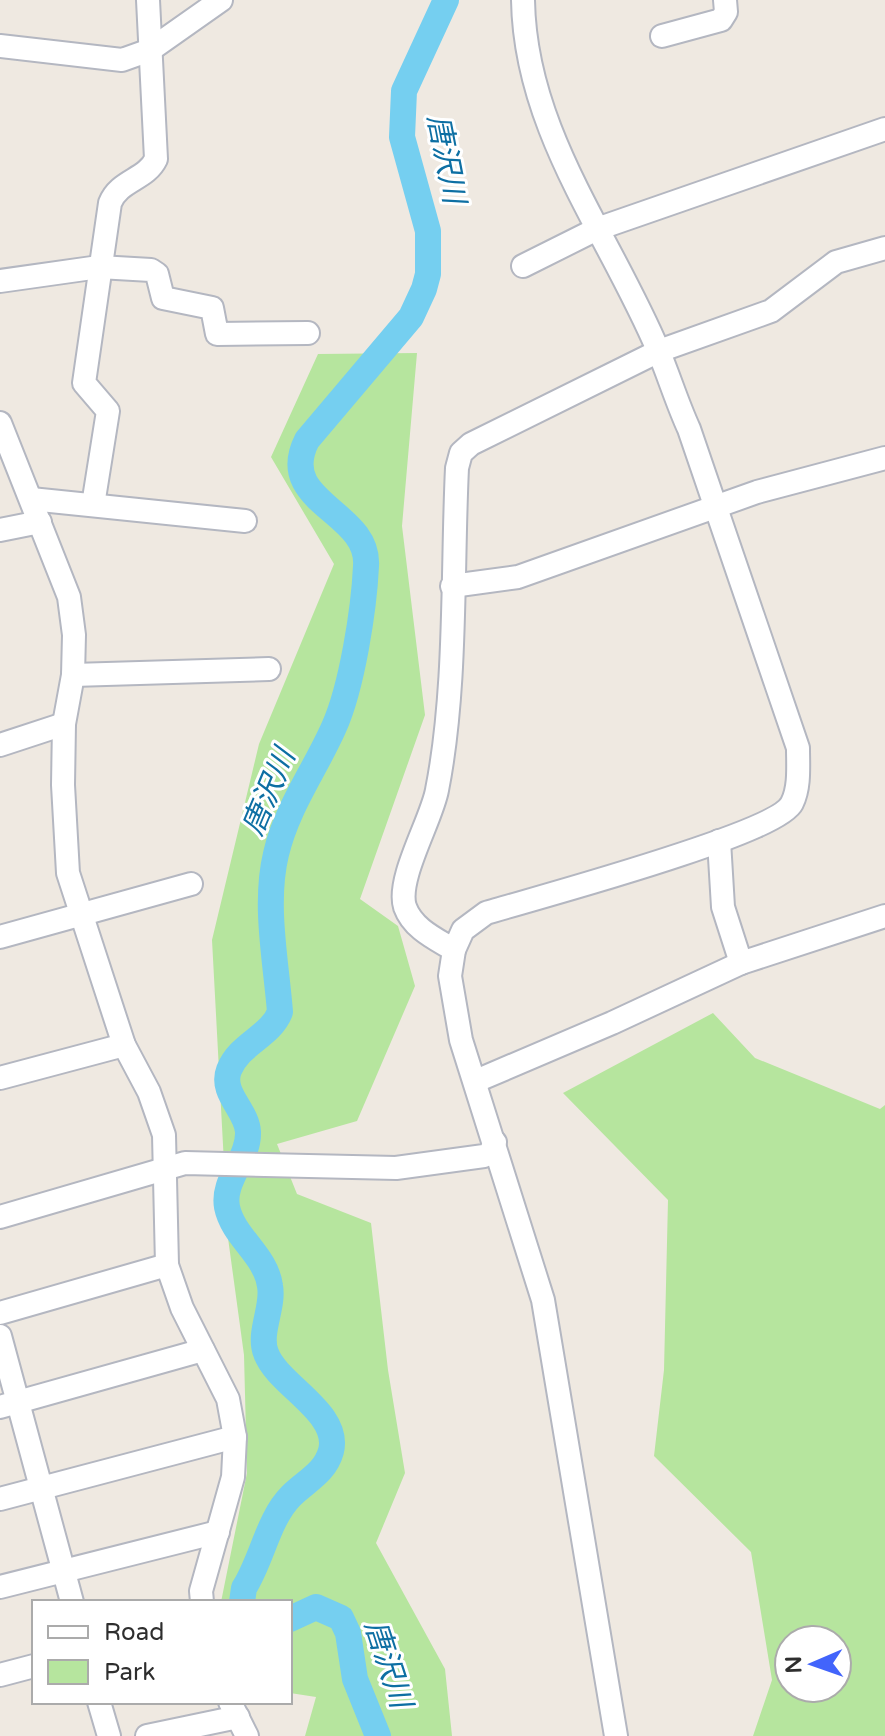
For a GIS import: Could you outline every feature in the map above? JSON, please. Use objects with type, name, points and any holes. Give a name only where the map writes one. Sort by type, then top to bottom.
[{"type":"street","points":[[93,505],[108,411],[84,383],[99,267],[115,190],[151,169],[156,159],[148,0]]},
{"type":"street","points":[[0,46],[122,60],[150,50],[221,0]]},
{"type":"street","points":[[523,0],[524,41],[536,91],[554,143],[659,351],[798,748],[799,774],[792,804],[781,816],[719,841],[486,913],[463,930],[454,950],[450,976],[461,1040],[543,1300],[616,1736]]},
{"type":"street","points":[[662,36],[721,20],[726,12],[725,0]]},
{"type":"street","points":[[523,266],[597,229],[885,129]]},
{"type":"street","points":[[454,950],[420,929],[405,906],[405,886],[437,793],[447,726],[457,468],[461,453],[471,444],[659,351],[771,311],[823,269],[885,248]]},
{"type":"street","points":[[0,281],[99,267],[151,270],[157,274],[163,298],[212,308],[217,334],[308,333]]},
{"type":"street","points":[[0,423],[69,597],[74,635],[73,675],[64,724],[64,830],[68,873],[124,1045],[149,1092],[164,1135],[168,1167],[164,1218],[167,1265],[182,1308],[228,1399],[235,1437],[233,1477],[201,1591],[202,1600]]},
{"type":"street","points":[[452,586],[518,577],[757,492],[885,458]]},
{"type":"street","points":[[31,499],[245,521]]},
{"type":"street","points":[[0,530],[40,522]]},
{"type":"street","points":[[73,675],[269,669]]},
{"type":"street","points":[[0,745],[64,724]]},
{"type":"street","points":[[719,841],[723,907],[741,963]]},
{"type":"street","points":[[0,937],[191,884]]},
{"type":"street","points":[[476,1081],[741,963],[885,916]]},
{"type":"street","points":[[0,1078],[124,1045]]},
{"type":"street","points":[[0,1217],[185,1163],[396,1168],[484,1156],[490,1153],[495,1142]]},
{"type":"street","points":[[0,1313],[167,1265]]},
{"type":"street","points":[[0,1336],[9,1405],[41,1488],[71,1600]]},
{"type":"street","points":[[9,1405],[203,1350]]},
{"type":"street","points":[[0,1499],[235,1437]]},
{"type":"street","points":[[0,1587],[218,1532]]},
{"type":"street","points":[[0,1675],[32,1667]]},
{"type":"street","points":[[100,1704],[109,1736]]},
{"type":"street","points":[[147,1736],[239,1718]]},
{"type":"green space","points":[[417,353],[402,526],[425,715],[360,899],[398,926],[415,986],[357,1121],[277,1144],[297,1194],[371,1223],[388,1370],[405,1473],[376,1543],[445,1669],[452,1736],[305,1736],[316,1697],[292,1693],[292,1600],[221,1600],[247,1473],[244,1355],[228,1238],[212,940],[259,744],[334,564],[271,457],[318,354]]},
{"type":"green space","points":[[713,1013],[755,1058],[880,1109],[885,1105],[885,1736],[753,1736],[772,1680],[751,1552],[654,1456],[664,1370],[668,1200],[563,1093]]},
{"type":"waterway","name":"唐沢川","points":[[242,1600],[244,1588],[276,1516],[291,1496],[320,1471],[331,1451],[332,1437],[318,1411],[272,1365],[266,1353],[264,1337],[270,1286],[262,1265],[236,1228],[227,1207],[228,1188],[244,1151],[248,1132],[228,1086],[229,1070],[240,1053],[269,1028],[280,1012],[271,913],[276,854],[287,820],[327,743],[340,710],[356,648],[365,584],[363,547],[354,532],[313,493],[303,479],[301,461],[307,440],[411,317],[424,289],[428,274],[428,231],[402,137],[404,91],[446,0]]},
{"type":"waterway","name":"唐沢川","points":[[292,1618],[316,1607],[341,1618],[348,1633],[355,1679],[378,1736]]}]
